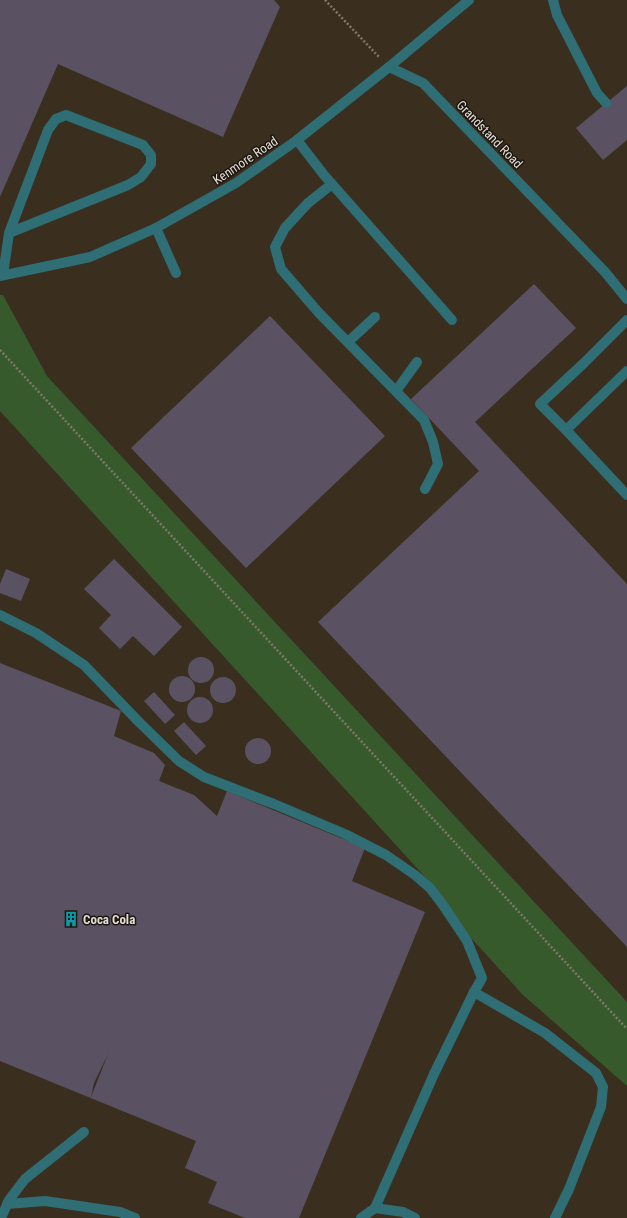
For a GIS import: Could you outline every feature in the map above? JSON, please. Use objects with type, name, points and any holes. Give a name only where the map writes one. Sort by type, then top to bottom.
[{"type":"street","name":"Kenmore Road","points":[[2,275],[90,257],[156,228],[236,183],[297,140],[389,67],[469,0]]},
{"type":"street","points":[[553,0],[557,15],[597,93],[606,103]]},
{"type":"street","name":"Grandstand Road","points":[[389,67],[423,83],[605,272],[627,299]]},
{"type":"street","points":[[2,275],[9,233],[48,130],[56,119],[66,115],[143,145],[151,155],[151,164],[141,177],[128,185],[9,233]]},
{"type":"street","points":[[297,140],[332,184],[452,320]]},
{"type":"street","points":[[332,184],[308,203],[284,228],[274,247],[280,269],[319,313],[424,420],[433,442],[438,464],[425,489]]},
{"type":"street","points":[[156,228],[176,273]]},
{"type":"street","points":[[348,342],[375,317]]},
{"type":"street","points":[[627,320],[540,404],[627,495]]},
{"type":"street","points":[[396,392],[416,362]]},
{"type":"street","points":[[566,430],[627,371]]},
{"type":"street","points":[[0,615],[36,633],[84,666],[179,761],[204,777],[274,804],[345,834],[386,855],[415,874],[439,899],[467,941],[482,978],[434,1074],[375,1208],[361,1218]]},
{"type":"street","points":[[474,992],[545,1033],[596,1073],[603,1087],[601,1107],[569,1189],[555,1218]]},
{"type":"street","points":[[1,1218],[13,1194],[25,1179],[84,1132]]},
{"type":"street","points":[[7,1204],[45,1201],[120,1212],[135,1218]]},
{"type":"street","points":[[375,1208],[403,1212],[415,1218]]},
{"type":"path","points":[[325,0],[389,67]]},
{"type":"path","points":[[0,350],[627,1029]]},
{"type":"green space","points":[[0,295],[3,295],[47,376],[627,1002],[627,1086],[523,995],[462,928],[436,889],[0,411]]},
{"type":"building","points":[[0,0],[274,0],[280,7],[223,137],[58,64],[0,197]]},
{"type":"building","points":[[627,86],[627,140],[603,160],[576,128]]},
{"type":"building","points":[[534,284],[576,328],[475,422],[627,584],[627,947],[318,622],[479,471],[411,399]]},
{"type":"building","points":[[270,316],[385,436],[246,568],[131,448]]},
{"type":"building","points":[[114,559],[182,627],[154,656],[133,636],[120,649],[99,628],[111,615],[84,589]]},
{"type":"building","points":[[6,569],[30,579],[21,601],[0,593],[0,584]]},
{"type":"building","points":[[201,657],[210,661],[214,670],[210,679],[201,683],[192,679],[188,670],[192,661]]},
{"type":"building","points":[[0,663],[121,711],[114,736],[154,753],[165,765],[159,781],[194,795],[217,816],[227,791],[365,848],[352,881],[425,912],[299,1218],[245,1218],[208,1203],[217,1182],[185,1168],[196,1141],[0,1061]],"holes":[[[108,1054],[91,1097],[94,1083]]]},
{"type":"building","points":[[182,676],[191,680],[195,689],[191,698],[182,702],[173,698],[169,689],[173,680]]},
{"type":"building","points":[[223,677],[232,681],[236,690],[232,699],[223,703],[214,699],[210,690],[214,681]]},
{"type":"building","points":[[154,692],[175,715],[165,724],[144,701]]},
{"type":"building","points":[[200,697],[209,701],[213,710],[209,719],[200,723],[191,719],[187,710],[191,701]]},
{"type":"building","points":[[184,722],[206,746],[196,755],[174,731]]},
{"type":"building","points":[[258,738],[267,742],[271,751],[267,760],[258,764],[249,760],[245,751],[249,742]]},
{"type":"place","name":"Coca Cola","points":[[71,919]]}]
